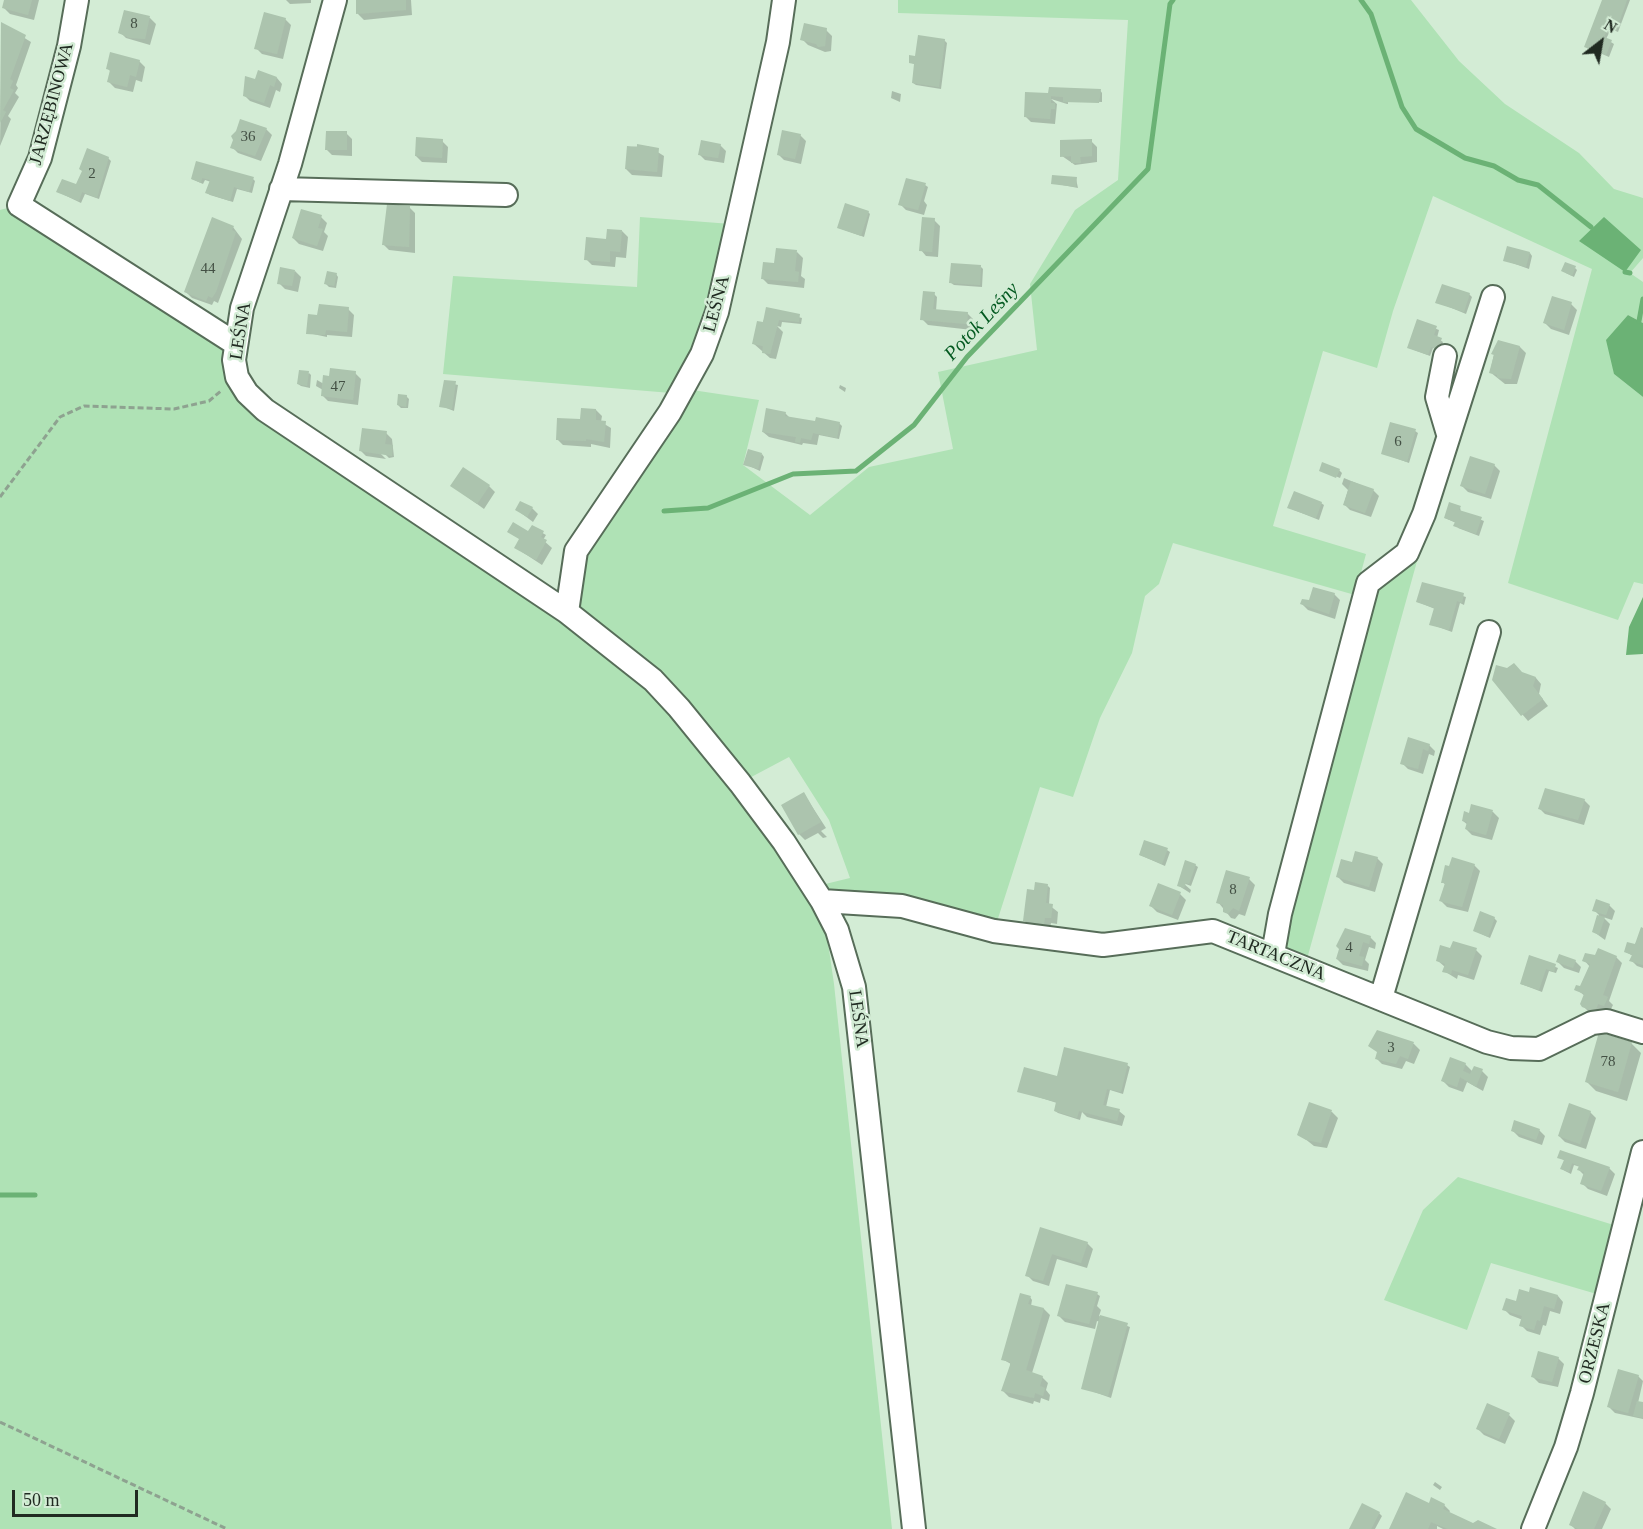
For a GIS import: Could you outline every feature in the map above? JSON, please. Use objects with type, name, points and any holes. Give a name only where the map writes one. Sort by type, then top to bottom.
[{"type":"street","name":"JARZĘBINOWA","points":[[9,208],[40,158],[69,46],[77,0]]},
{"type":"street","name":"LEŚNA","points":[[335,0],[281,189],[242,308],[234,360],[237,376],[247,393],[265,410],[567,612],[627,657],[679,708],[784,842],[822,901],[837,930],[854,987],[915,1529]]},
{"type":"street","name":"LEŚNA","points":[[567,612],[576,551],[670,412],[702,354],[722,290],[778,42],[784,0]]},
{"type":"street","points":[[281,189],[506,195]]},
{"type":"street","points":[[9,208],[236,344]]},
{"type":"street","points":[[1273,954],[1280,914],[1368,583],[1407,554],[1424,514],[1492,297]]},
{"type":"street","points":[[1445,356],[1437,398],[1448,434]]},
{"type":"street","points":[[1381,998],[1489,632]]},
{"type":"street","name":"TARTACZNA","points":[[822,901],[902,906],[994,931],[1103,945],[1213,931],[1487,1042],[1511,1048],[1539,1048],[1593,1023],[1607,1021],[1643,1032]]},
{"type":"street","name":"ORZESKA","points":[[1533,1529],[1566,1447],[1582,1393],[1643,1152]]},
{"type":"path","points":[[0,497],[60,417],[84,406],[174,409],[209,401],[237,376]]},
{"type":"path","points":[[0,1422],[227,1529]]},
{"type":"shaded area","points":[[898,0],[1411,0],[1459,61],[1505,104],[1579,153],[1614,189],[1643,198],[1643,258],[1630,273],[1643,282],[1643,323],[1628,315],[1614,374],[1643,397],[1643,584],[1634,582],[1618,620],[1508,583],[1592,269],[1433,196],[1393,311],[1377,368],[1323,351],[1273,526],[1366,554],[1355,595],[1173,543],[1159,584],[1145,596],[1132,653],[1100,718],[1073,797],[1040,787],[994,931],[822,901],[834,984],[892,1529],[0,1529],[0,210],[19,205],[236,344],[237,377],[566,612],[576,551],[692,390],[759,400],[743,465],[810,515],[869,467],[953,449],[938,372],[1037,350],[1030,284],[1075,210],[1118,180],[1128,20],[898,13]],"holes":[[[789,757],[829,820],[850,878],[813,887],[740,783]]]},
{"type":"shaded area","points":[[640,217],[731,224],[692,358],[671,393],[443,374],[453,276],[637,287]]},
{"type":"shaded area","points":[[1604,217],[1641,250],[1625,272],[1579,241]]},
{"type":"shaded area","points":[[1628,315],[1643,323],[1643,397],[1614,374],[1606,340]]},
{"type":"shaded area","points":[[1419,554],[1307,959],[1287,951],[1288,926],[1373,586]]},
{"type":"shaded area","points":[[1643,597],[1643,654],[1626,655],[1629,627]]},
{"type":"shaded area","points":[[1458,1177],[1617,1226],[1600,1295],[1491,1263],[1467,1330],[1384,1300],[1423,1210]]},
{"type":"building","points":[[4,0],[32,0],[28,15],[2,8]]},
{"type":"building","points":[[356,0],[406,0],[406,10],[356,14]]},
{"type":"building","points":[[1602,0],[1627,0],[1616,31],[1608,27],[1604,37],[1612,40],[1606,55],[1584,47]]},
{"type":"building","points":[[124,10],[150,16],[145,39],[130,38],[118,33]]},
{"type":"building","points":[[264,12],[286,18],[277,54],[254,49]]},
{"type":"building","points":[[1,22],[26,35],[10,79],[13,81],[10,88],[14,90],[3,110],[6,112],[0,123]]},
{"type":"building","points":[[804,23],[827,28],[825,46],[818,47],[816,44],[800,40]]},
{"type":"building","points":[[918,35],[945,39],[939,87],[912,83],[914,64],[909,63],[909,55],[915,56]]},
{"type":"building","points":[[110,52],[140,60],[136,77],[130,75],[127,87],[107,82],[110,70],[106,69]]},
{"type":"building","points":[[258,70],[277,77],[274,87],[270,85],[264,103],[243,96],[245,76],[255,79]]},
{"type":"building","points":[[1049,87],[1101,89],[1099,103],[1063,102],[1063,97],[1051,96],[1051,103],[1055,103],[1055,109],[1051,109],[1050,119],[1024,117],[1025,92],[1048,93]]},
{"type":"building","points":[[240,119],[267,128],[255,156],[230,148],[233,140],[231,136],[236,131]]},
{"type":"building","points":[[782,130],[801,134],[795,159],[777,155]]},
{"type":"building","points":[[326,131],[347,131],[347,150],[325,150]]},
{"type":"building","points":[[416,137],[443,139],[442,158],[415,156]]},
{"type":"building","points":[[1092,139],[1092,156],[1080,157],[1081,163],[1071,163],[1071,156],[1060,157],[1060,140]]},
{"type":"building","points":[[701,140],[721,144],[718,158],[698,155]]},
{"type":"building","points":[[637,144],[659,148],[657,172],[625,169],[627,146],[637,147]]},
{"type":"building","points":[[87,148],[109,157],[97,198],[82,192],[79,201],[56,192],[62,179],[76,184],[82,171],[79,169]]},
{"type":"building","points":[[196,161],[254,177],[249,192],[234,187],[230,201],[205,193],[210,180],[202,178],[201,183],[191,179]]},
{"type":"building","points":[[1052,175],[1077,177],[1076,187],[1051,184]]},
{"type":"building","points":[[906,178],[926,183],[918,210],[898,205]]},
{"type":"building","points":[[845,203],[869,211],[861,236],[837,228]]},
{"type":"building","points":[[387,204],[410,206],[409,247],[382,245]]},
{"type":"building","points":[[301,209],[322,215],[318,228],[323,229],[317,246],[292,238]]},
{"type":"building","points":[[212,217],[234,226],[232,230],[236,232],[216,292],[212,298],[208,296],[206,301],[184,292]]},
{"type":"building","points":[[922,217],[935,218],[932,252],[919,251]]},
{"type":"building","points":[[607,229],[622,230],[620,252],[610,251],[610,262],[584,260],[586,237],[606,239]]},
{"type":"building","points":[[1507,246],[1530,252],[1526,267],[1503,261]]},
{"type":"building","points":[[776,248],[797,250],[795,271],[799,272],[798,282],[761,279],[763,262],[774,263]]},
{"type":"building","points":[[1565,262],[1576,266],[1572,276],[1561,271]]},
{"type":"building","points":[[951,263],[981,265],[980,285],[949,283]]},
{"type":"building","points":[[280,267],[295,270],[292,286],[277,284]]},
{"type":"building","points":[[327,271],[337,273],[334,286],[324,284]]},
{"type":"building","points":[[1442,284],[1470,293],[1464,312],[1435,303]]},
{"type":"building","points":[[923,291],[935,292],[933,309],[968,312],[967,324],[920,320]]},
{"type":"building","points":[[1552,296],[1572,302],[1564,330],[1543,323]]},
{"type":"building","points":[[319,304],[349,307],[347,332],[326,330],[325,335],[306,334],[308,314],[317,315]]},
{"type":"building","points":[[766,307],[800,314],[799,322],[779,320],[770,354],[762,353],[763,346],[752,344],[757,321],[763,322]]},
{"type":"building","points":[[1417,319],[1437,326],[1434,335],[1442,338],[1438,349],[1431,347],[1428,355],[1407,348]]},
{"type":"building","points":[[1498,340],[1520,346],[1511,379],[1497,378],[1497,375],[1489,373],[1494,355],[1491,354]]},
{"type":"building","points":[[330,368],[356,371],[353,400],[321,396],[323,375],[329,376]]},
{"type":"building","points":[[299,370],[309,371],[307,386],[297,384]]},
{"type":"building","points":[[444,380],[456,381],[452,409],[439,407]]},
{"type":"building","points":[[398,394],[407,395],[406,407],[397,405]]},
{"type":"building","points":[[581,408],[596,409],[596,420],[606,421],[604,442],[586,439],[586,441],[556,440],[557,418],[580,419]]},
{"type":"building","points":[[766,408],[786,412],[785,416],[815,421],[816,417],[840,422],[837,438],[813,433],[811,440],[801,438],[800,443],[795,442],[796,437],[762,432]]},
{"type":"building","points":[[1390,422],[1416,429],[1407,462],[1381,454]]},
{"type":"building","points":[[362,428],[387,431],[385,444],[393,445],[392,456],[359,451]]},
{"type":"building","points":[[748,449],[762,453],[758,469],[743,465]]},
{"type":"building","points":[[1470,456],[1495,464],[1485,494],[1460,486]]},
{"type":"building","points":[[1322,462],[1340,469],[1336,478],[1319,471]]},
{"type":"building","points":[[463,467],[490,485],[477,504],[450,486]]},
{"type":"building","points":[[1351,481],[1374,489],[1365,513],[1343,505]]},
{"type":"building","points":[[1294,491],[1322,502],[1316,518],[1287,508]]},
{"type":"building","points":[[520,501],[533,507],[527,517],[515,510]]},
{"type":"building","points":[[1449,502],[1461,506],[1459,510],[1482,517],[1476,534],[1453,526],[1455,522],[1444,518]]},
{"type":"building","points":[[513,522],[528,531],[532,525],[544,531],[541,537],[547,540],[536,560],[514,548],[519,539],[507,532]]},
{"type":"building","points":[[1422,582],[1464,593],[1462,603],[1457,601],[1449,630],[1429,625],[1434,608],[1416,602]]},
{"type":"building","points":[[1313,587],[1335,593],[1329,614],[1300,604],[1302,599],[1309,600]]},
{"type":"building","points":[[1514,663],[1522,672],[1536,677],[1533,686],[1543,699],[1521,716],[1492,680],[1496,665],[1507,668]]},
{"type":"building","points":[[1408,737],[1430,744],[1428,751],[1423,749],[1418,769],[1400,764]]},
{"type":"building","points":[[1545,788],[1585,799],[1578,820],[1538,809]]},
{"type":"building","points":[[804,792],[821,822],[798,835],[781,805]]},
{"type":"building","points":[[1471,804],[1493,810],[1486,835],[1465,829],[1467,822],[1462,821],[1464,811],[1469,813]]},
{"type":"building","points":[[1144,840],[1168,848],[1162,864],[1139,855]]},
{"type":"building","points":[[1355,851],[1378,857],[1369,887],[1336,877],[1341,859],[1352,862]]},
{"type":"building","points":[[1452,857],[1475,864],[1462,907],[1439,901],[1445,883],[1441,883],[1445,865],[1449,866]]},
{"type":"building","points":[[1185,860],[1196,864],[1189,884],[1186,883],[1184,888],[1177,886]]},
{"type":"building","points":[[1226,870],[1250,877],[1239,911],[1233,908],[1228,914],[1223,912],[1223,905],[1216,903]]},
{"type":"building","points":[[1035,882],[1048,884],[1046,903],[1053,904],[1051,918],[1045,918],[1044,924],[1023,921],[1027,889],[1034,890]]},
{"type":"building","points":[[1158,883],[1181,892],[1172,915],[1149,906]]},
{"type":"building","points":[[1596,899],[1610,904],[1606,915],[1592,911]]},
{"type":"building","points":[[1480,911],[1495,917],[1488,937],[1473,931]]},
{"type":"building","points":[[1597,915],[1605,917],[1599,935],[1592,932]]},
{"type":"building","points":[[1641,927],[1643,928],[1643,965],[1629,961],[1632,955],[1624,952],[1627,942],[1635,944]]},
{"type":"building","points":[[1345,928],[1371,936],[1369,944],[1363,942],[1359,956],[1364,957],[1362,966],[1336,959],[1339,949],[1336,946]]},
{"type":"building","points":[[1453,941],[1477,948],[1468,975],[1452,970],[1451,974],[1442,972],[1445,964],[1436,961],[1440,945],[1450,948]]},
{"type":"building","points":[[1598,948],[1617,956],[1603,995],[1608,997],[1604,1006],[1598,1004],[1595,1012],[1582,1007],[1580,1004],[1584,994],[1574,990],[1576,985],[1580,986],[1590,964],[1582,961],[1585,953],[1595,955]]},
{"type":"building","points":[[1559,954],[1576,960],[1573,968],[1556,962]]},
{"type":"building","points":[[1529,955],[1556,964],[1554,972],[1546,969],[1539,990],[1520,984]]},
{"type":"building","points":[[1377,1030],[1414,1042],[1408,1059],[1400,1056],[1396,1064],[1375,1059],[1377,1052],[1368,1046]]},
{"type":"building","points":[[1599,1032],[1632,1042],[1618,1092],[1585,1082]]},
{"type":"building","points":[[1064,1047],[1128,1063],[1121,1092],[1107,1089],[1103,1105],[1120,1109],[1117,1121],[1079,1111],[1077,1118],[1054,1111],[1056,1102],[1017,1092],[1024,1067],[1057,1076]]},
{"type":"building","points":[[1450,1057],[1466,1063],[1463,1071],[1470,1074],[1474,1066],[1483,1069],[1476,1087],[1460,1077],[1457,1087],[1441,1081]]},
{"type":"building","points":[[1309,1102],[1332,1110],[1321,1143],[1306,1140],[1297,1135]]},
{"type":"building","points":[[1569,1103],[1591,1111],[1580,1144],[1558,1136]]},
{"type":"building","points":[[1514,1120],[1540,1129],[1536,1140],[1511,1131]]},
{"type":"building","points":[[1560,1150],[1610,1167],[1601,1191],[1580,1184],[1584,1172],[1577,1170],[1579,1166],[1572,1163],[1569,1172],[1560,1169],[1564,1160],[1557,1158]]},
{"type":"building","points":[[1040,1227],[1088,1242],[1081,1263],[1052,1254],[1043,1281],[1025,1276]]},
{"type":"building","points":[[1066,1284],[1098,1292],[1089,1324],[1057,1316]]},
{"type":"building","points":[[1530,1287],[1558,1295],[1554,1309],[1544,1306],[1540,1321],[1537,1320],[1534,1330],[1519,1326],[1522,1316],[1502,1310],[1506,1298],[1516,1301],[1519,1289],[1529,1292]]},
{"type":"building","points":[[1020,1293],[1031,1296],[1028,1304],[1044,1308],[1026,1370],[1043,1376],[1040,1386],[1045,1388],[1043,1396],[1035,1393],[1034,1398],[1001,1391],[1010,1362],[1001,1360]]},
{"type":"building","points":[[1100,1315],[1128,1323],[1108,1396],[1081,1389]]},
{"type":"building","points":[[1538,1351],[1559,1357],[1552,1382],[1531,1377]]},
{"type":"building","points":[[1618,1369],[1639,1375],[1628,1413],[1607,1407]]},
{"type":"building","points":[[1637,1401],[1643,1402],[1643,1418],[1633,1416]]},
{"type":"building","points":[[1487,1403],[1510,1413],[1499,1439],[1476,1429]]},
{"type":"building","points":[[1583,1491],[1606,1502],[1594,1529],[1578,1529],[1569,1525]]},
{"type":"building","points":[[1406,1492],[1429,1503],[1431,1497],[1445,1504],[1443,1509],[1473,1523],[1478,1520],[1497,1529],[1448,1529],[1431,1522],[1428,1529],[1389,1529]]},
{"type":"building","points":[[1362,1503],[1380,1512],[1371,1529],[1349,1529]]},
{"type":"waterway","name":"Potok Leśny","points":[[664,511],[708,508],[793,474],[856,471],[914,425],[967,357],[1148,169],[1170,4],[1173,0]]},
{"type":"waterway","points":[[1361,0],[1371,14],[1402,107],[1416,129],[1465,158],[1494,166],[1518,180],[1538,185],[1591,227]]},
{"type":"waterway","points":[[1625,272],[1630,273]]},
{"type":"waterway","points":[[1639,321],[1643,299]]},
{"type":"waterway","points":[[0,1195],[35,1195]]}]
